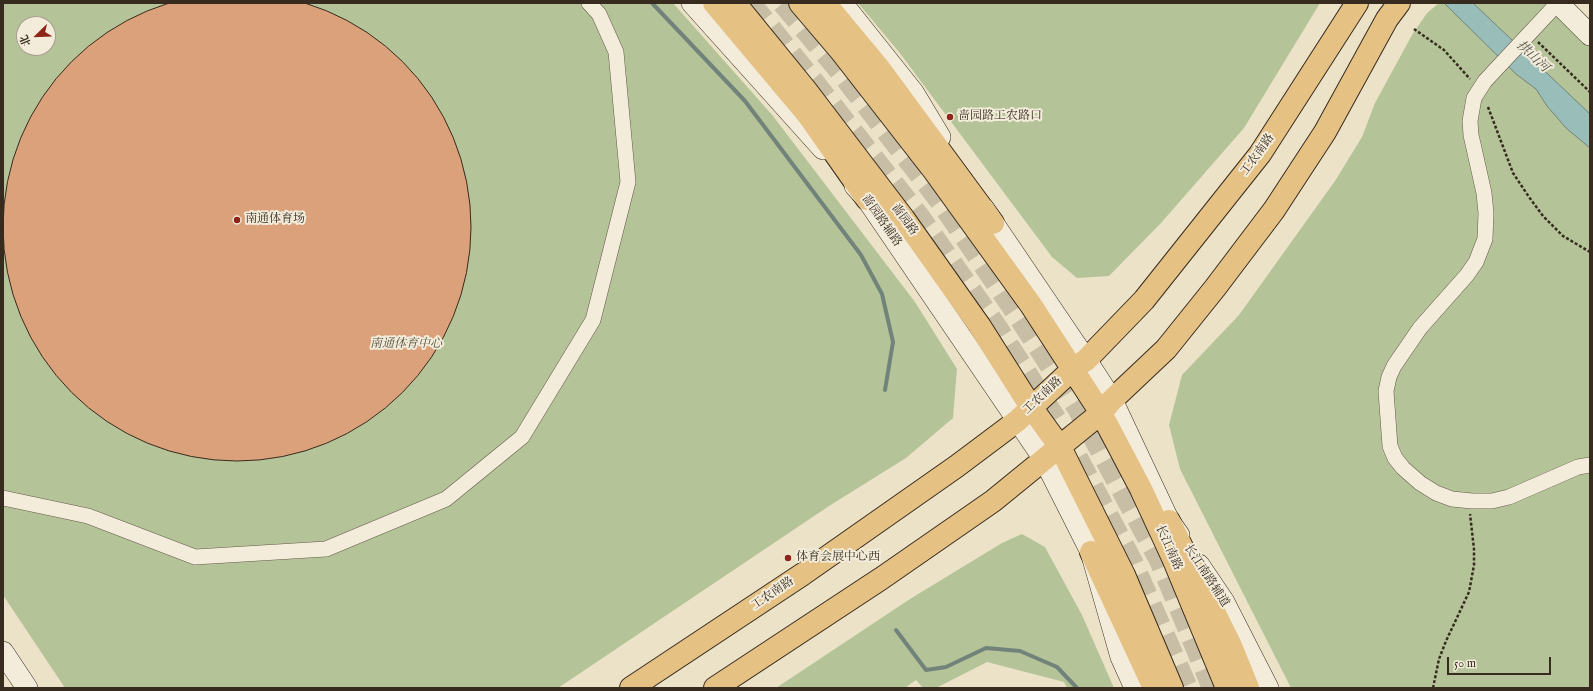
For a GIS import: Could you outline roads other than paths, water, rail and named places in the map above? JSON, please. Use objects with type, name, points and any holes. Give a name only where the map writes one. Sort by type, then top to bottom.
[{"type":"main road","points":[[714,3],[808,115],[867,199]]},
{"type":"main road","name":"啬园路","points":[[735,3],[805,89],[904,219],[979,325],[1024,414],[1052,453]]},
{"type":"main road","points":[[800,3],[840,50],[936,172],[1031,305],[1079,364],[1106,407]]},
{"type":"main road","points":[[825,3],[879,68],[993,223]]},
{"type":"main road","name":"工农南路","points":[[631,688],[803,574],[957,466],[1024,414],[1079,364],[1144,300],[1260,154],[1357,3]]},
{"type":"main road","points":[[715,688],[882,578],[993,501],[1106,407],[1166,349],[1215,288],[1274,210],[1325,132],[1387,20],[1399,3]]},
{"type":"main road","name":"长江南路","points":[[1106,407],[1141,489],[1173,558],[1227,688]]},
{"type":"main road","points":[[1052,453],[1124,575],[1172,688]]},
{"type":"main road","points":[[1169,521],[1231,646],[1248,688]]},
{"type":"main road","points":[[1091,552],[1154,688]]},
{"type":"street","points":[[4,497],[88,516],[195,557],[326,549],[446,499],[522,437],[593,320],[628,182],[616,52],[599,14],[589,3]]},
{"type":"street","name":"啬园路辅路","points":[[692,3],[867,199],[1024,414]]},
{"type":"street","points":[[842,3],[913,92],[1079,364]]},
{"type":"street","points":[[1590,35],[1558,3],[1526,36],[1478,90],[1474,98],[1470,121],[1471,135],[1484,193],[1486,213],[1484,239],[1476,262],[1467,276],[1420,328],[1394,366],[1389,377],[1386,391],[1390,446],[1395,458],[1414,478],[1436,493],[1452,500],[1492,501],[1509,497],[1578,467],[1590,465]]},
{"type":"street","name":"长江南路辅道","points":[[1106,407],[1169,521],[1224,602],[1268,688]]},
{"type":"street","points":[[1052,453],[1091,552],[1121,657],[1135,688]]},
{"type":"street","points":[[3,652],[27,688]]},
{"type":"water","points":[[1444,3],[1473,3],[1590,114],[1590,148],[1566,128],[1547,106],[1536,89],[1516,74]]},
{"type":"waterway","points":[[652,3],[745,101],[861,255],[882,294],[893,342],[885,390]]},
{"type":"waterway","points":[[896,630],[926,670],[946,667],[986,648],[1020,651],[1057,667],[1077,688]]},
{"type":"tunnel","points":[[750,3],[920,218],[997,328],[1062,429],[1132,562],[1187,688]]},
{"type":"tunnel","points":[[783,3],[841,72],[942,203],[1018,315],[1078,408],[1160,560],[1213,688]]},
{"type":"place","name":"啬园路工农路口","points":[[950,117]]},
{"type":"place","name":"南通体育场","points":[[237,220]]},
{"type":"place","name":"体育会展中心西","points":[[788,558]]},
{"type":"water label","name":"拱山河","points":[[1532,57]]},
{"type":"park label","name":"南通体育中心","points":[[406,345]]}]
